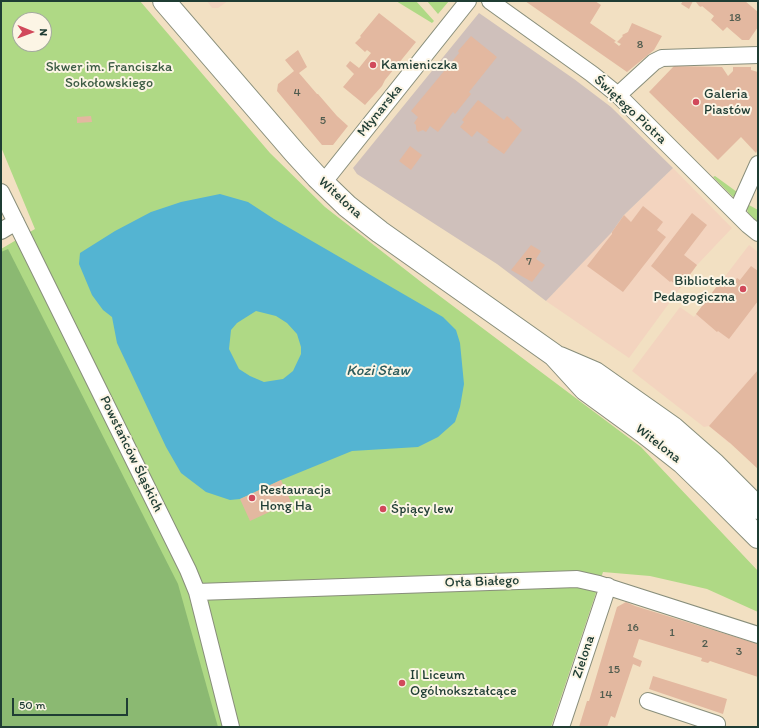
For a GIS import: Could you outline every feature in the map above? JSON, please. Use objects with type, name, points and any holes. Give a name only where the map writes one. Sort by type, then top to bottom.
[{"type":"main road","name":"Witelona","points":[[164,1],[281,137],[323,183],[347,206],[380,232],[554,355],[595,373],[673,428],[714,464],[758,508]]},
{"type":"main road","name":"Witelona","points":[[554,355],[585,389],[682,462],[758,538]]},
{"type":"street","name":"Młynarska","points":[[323,183],[468,1]]},
{"type":"street","name":"Świętego Piotra","points":[[490,1],[592,74],[618,95],[736,213],[758,233]]},
{"type":"street","points":[[618,95],[658,59],[666,57],[756,52]]},
{"type":"street","points":[[736,213],[758,164]]},
{"type":"street","name":"Powstańców Śląskich","points":[[1,192],[188,570],[197,592],[231,727]]},
{"type":"street","points":[[1,231],[16,222]]},
{"type":"street","name":"Orła Białego","points":[[197,592],[569,579],[608,586],[758,635]]},
{"type":"street","name":"Zielona","points":[[561,727],[608,586]]},
{"type":"street","points":[[648,701],[720,726]]},
{"type":"shaded area","points":[[207,1],[228,1],[218,8],[212,8]]},
{"type":"shaded area","points":[[479,13],[574,79],[611,107],[673,168],[624,215],[612,232],[546,301],[497,264],[357,174],[353,168]]},
{"type":"shaded area","points":[[673,168],[732,228],[697,265],[629,358],[546,301],[611,232],[624,215]]},
{"type":"shaded area","points":[[749,245],[758,252],[758,412],[729,443],[709,426],[704,427],[632,371],[680,307],[694,317]]},
{"type":"green space","name":"Skwer im. Franciszka Sokołowskiego","points":[[1,1],[140,1],[270,153],[325,207],[425,285],[641,447],[758,571],[758,612],[707,589],[650,576],[603,572],[551,727],[1,727],[1,249],[35,229],[1,147]]},
{"type":"green space","points":[[396,1],[416,1],[434,21],[432,23]]},
{"type":"green space","points":[[427,1],[449,1],[438,14]]},
{"type":"green space","points":[[715,176],[737,192],[737,194],[733,197],[713,177]]},
{"type":"green space","points":[[749,205],[758,210],[758,223],[748,213],[747,206]]},
{"type":"green space","points":[[8,249],[178,584],[218,727],[1,727],[1,252]]},
{"type":"water","name":"Kozi Staw","points":[[220,194],[248,202],[274,219],[443,317],[456,330],[460,343],[464,384],[460,407],[455,422],[438,437],[418,447],[352,451],[281,480],[240,499],[230,500],[206,492],[181,473],[166,447],[117,343],[112,317],[103,310],[92,295],[79,264],[80,253],[115,231],[151,212],[181,202]],"holes":[[[256,311],[276,316],[287,323],[297,334],[301,347],[301,354],[293,371],[283,379],[264,382],[239,369],[229,349],[231,330],[237,323]]]},
{"type":"building","points":[[525,1],[595,1],[601,5],[590,23],[616,41],[614,42],[619,46],[621,44],[617,42],[623,36],[622,35],[628,32],[632,23],[662,36],[654,50],[627,72]]},
{"type":"building","points":[[683,1],[693,1],[689,9],[681,4]]},
{"type":"building","points":[[745,1],[758,12],[758,27],[749,40],[742,40],[727,27],[723,31],[711,20],[714,16],[702,6],[699,6],[696,2]]},
{"type":"building","points":[[379,13],[416,42],[385,80],[382,86],[365,105],[343,87],[354,74],[346,66],[350,61],[359,68],[371,53],[367,50],[365,52],[355,43]]},
{"type":"building","points":[[471,36],[497,57],[469,92],[471,94],[455,114],[453,112],[438,132],[430,126],[426,132],[423,130],[418,132],[414,123],[418,117],[411,111],[459,53],[458,51]]},
{"type":"building","points":[[298,50],[307,67],[299,73],[337,116],[348,126],[333,145],[322,145],[277,91],[278,84],[294,71],[285,60]]},
{"type":"building","points":[[674,66],[722,67],[728,76],[733,71],[733,67],[751,67],[751,70],[758,72],[758,149],[756,153],[741,137],[718,160],[649,92]]},
{"type":"building","points":[[478,100],[504,120],[507,116],[522,130],[504,154],[487,142],[489,140],[477,131],[472,137],[460,127],[464,122],[462,120]]},
{"type":"building","points":[[91,116],[92,122],[77,123],[77,117]]},
{"type":"building","points":[[410,146],[422,155],[411,170],[399,161]]},
{"type":"building","points":[[643,206],[663,222],[657,230],[666,237],[623,292],[587,266],[612,234],[624,215],[631,222]]},
{"type":"building","points":[[692,213],[707,225],[684,255],[697,265],[680,288],[671,281],[670,282],[651,266]]},
{"type":"building","points":[[531,245],[541,251],[536,259],[545,265],[532,282],[511,270]]},
{"type":"building","points":[[751,266],[758,271],[758,301],[729,339],[718,331],[717,332],[696,314],[723,278],[732,285],[737,278],[740,280]]},
{"type":"building","points":[[758,370],[758,469],[709,426]]},
{"type":"building","points":[[281,480],[291,502],[250,521],[240,499]]},
{"type":"building","points":[[626,602],[758,644],[758,677],[710,661],[708,663],[701,661],[702,658],[639,639],[633,657],[642,661],[640,667],[633,664],[615,718],[611,716],[607,727],[579,727],[587,701],[589,701],[617,607]]},
{"type":"building","points":[[653,676],[727,699],[723,714],[649,689]]},
{"type":"place","name":"Kamieniczka","points":[[373,65]]},
{"type":"place","name":"Galeria Piastów","points":[[696,102]]},
{"type":"place","name":"Biblioteka Pedagogiczna","points":[[743,289]]},
{"type":"place","name":"Restauracja Hong Ha","points":[[252,498]]},
{"type":"place","name":"Śpiący lew","points":[[383,509]]},
{"type":"place","name":"II Liceum Ogólnokształcące","points":[[402,683]]}]
